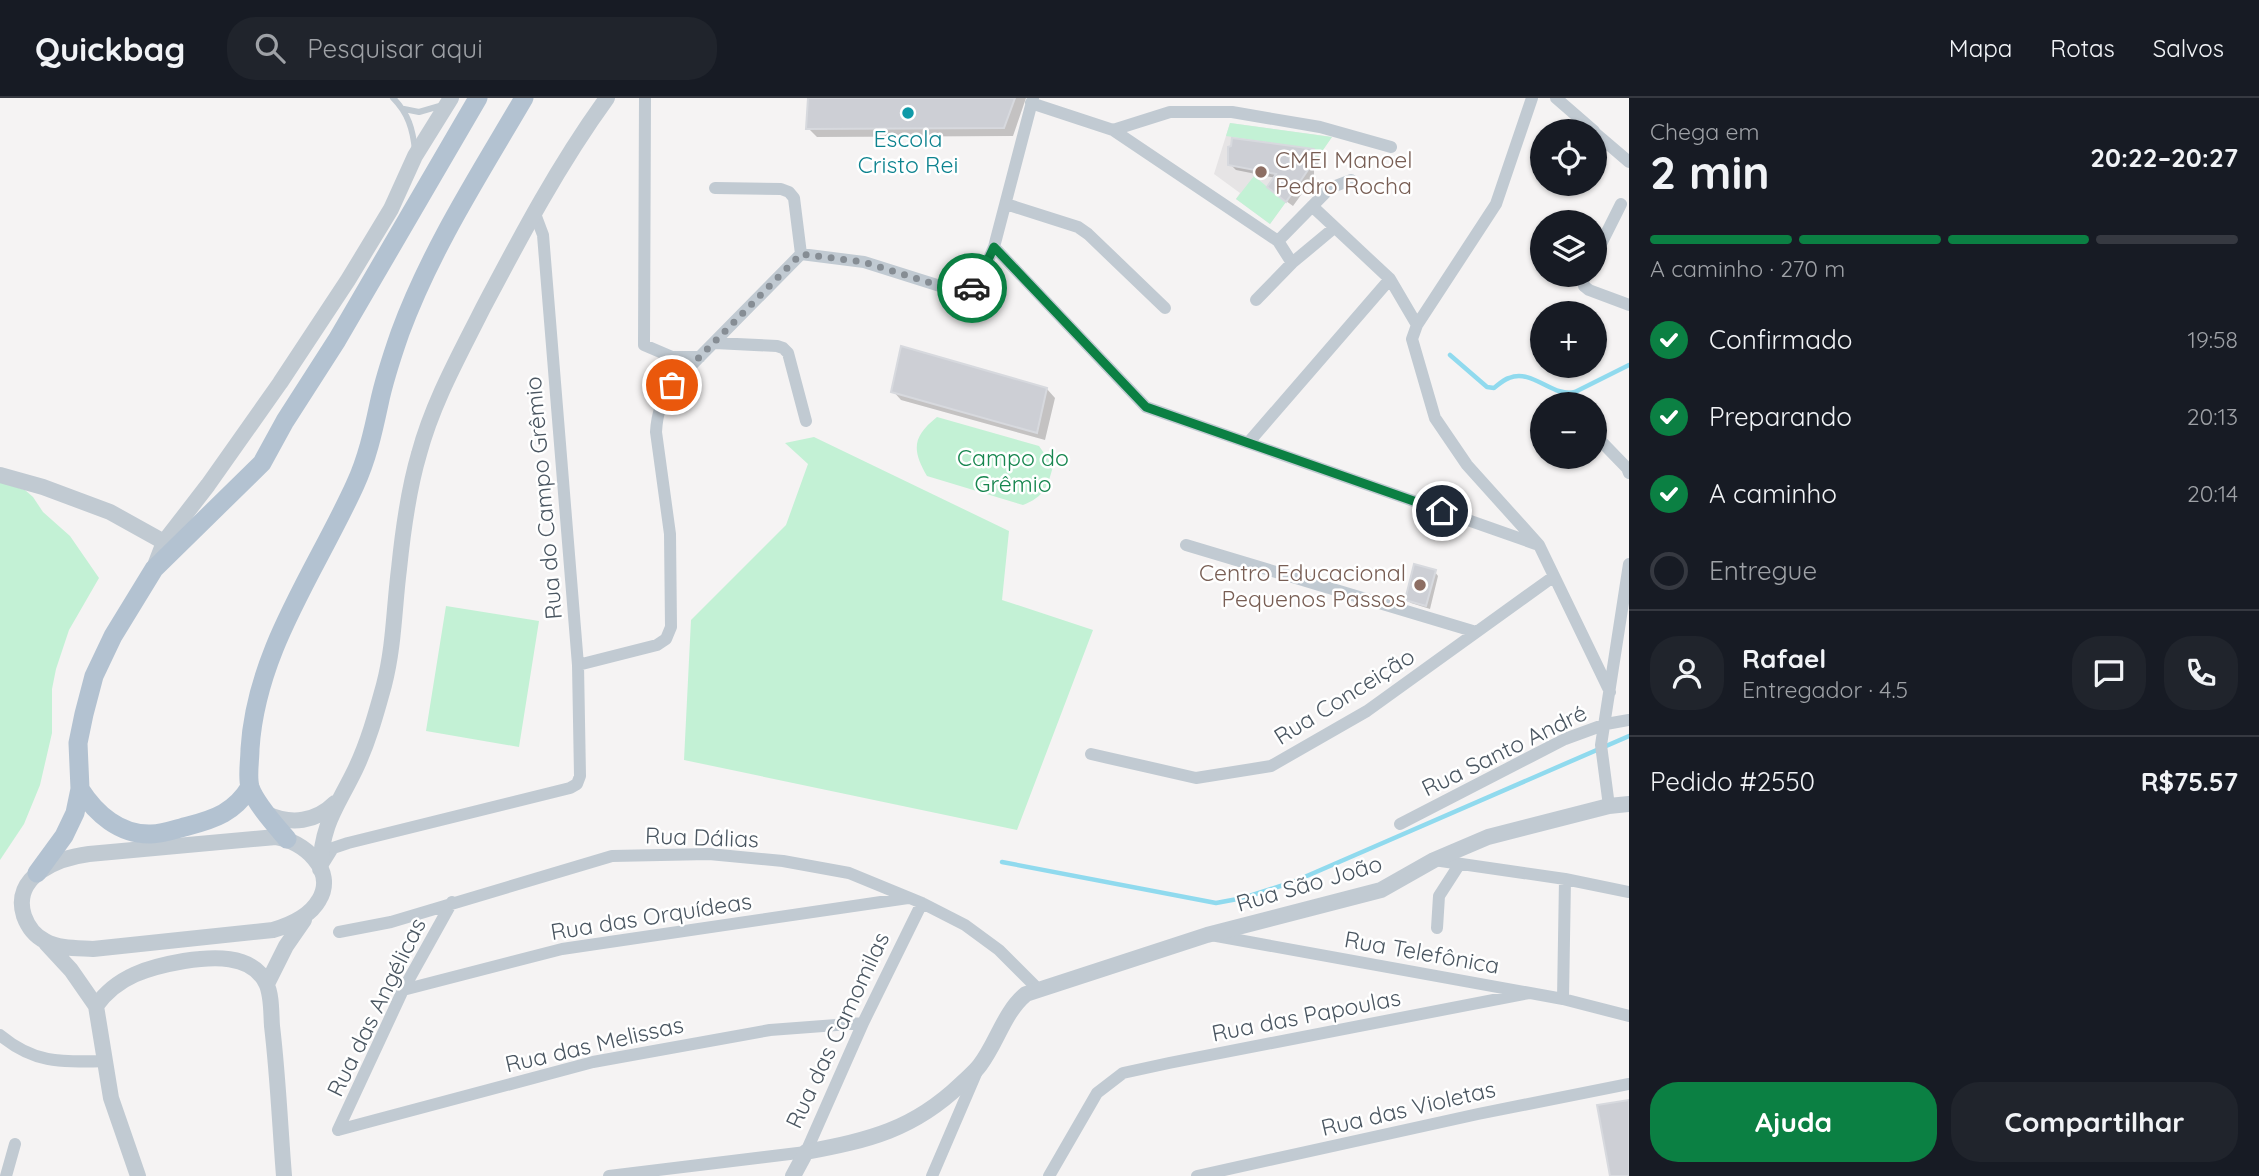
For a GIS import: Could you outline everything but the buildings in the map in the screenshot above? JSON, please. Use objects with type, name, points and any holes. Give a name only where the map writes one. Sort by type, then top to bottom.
[{"type":"main road","points":[[37,873],[70,825],[80,789],[78,743],[94,676],[113,636],[154,569],[262,463],[478,98]]},
{"type":"main road","points":[[287,839],[250,787],[253,723],[269,663],[286,621],[320,557],[364,463],[400,335],[440,240],[524,98]]},
{"type":"main road","points":[[80,789],[97,811],[114,824],[132,833],[151,834],[214,820],[240,802],[250,787]]},
{"type":"street","points":[[284,1176],[275,1045],[267,984],[285,946],[320,898],[324,884],[320,869],[323,841],[337,802],[362,755],[386,677],[393,637],[406,511],[419,453],[448,376],[534,211],[584,129],[607,98]]},
{"type":"street","points":[[645,98],[644,345],[672,358],[700,357]]},
{"type":"street","points":[[1532,98],[1496,204],[1412,338],[1435,418],[1467,465],[1539,545],[1610,692]]},
{"type":"street","points":[[1556,98],[1579,119]]},
{"type":"street","points":[[154,569],[163,542],[208,485],[315,332],[391,209],[415,156],[449,100]]},
{"type":"street","points":[[801,254],[864,262],[959,292],[969,291],[976,285],[994,247],[1032,101],[1113,130],[1278,241],[1292,263]]},
{"type":"street","points":[[1113,130],[1170,112],[1232,112],[1320,127],[1391,147]]},
{"type":"street","points":[[1607,143],[1629,162]]},
{"type":"street","points":[[1278,241],[1330,188],[1351,180]]},
{"type":"street","points":[[715,188],[781,189],[789,192],[794,198],[801,254]]},
{"type":"street","points":[[1006,204],[1078,227],[1165,309]]},
{"type":"street","points":[[1607,232],[1621,204]]},
{"type":"street","points":[[1312,206],[1390,279],[1418,325]]},
{"type":"street","name":"Rua do Campo Grêmio","points":[[320,869],[333,848],[570,788],[577,784],[580,776],[578,665],[543,235],[534,211]]},
{"type":"street","points":[[1256,300],[1292,263],[1334,228]]},
{"type":"street","points":[[994,247],[1146,407],[1539,545]]},
{"type":"street","points":[[578,665],[657,645],[666,639],[671,627],[670,534],[657,450],[657,415],[663,398],[672,385],[801,254]]},
{"type":"street","points":[[1248,443],[1390,279]]},
{"type":"street","points":[[1586,287],[1629,305]]},
{"type":"street","points":[[715,343],[783,348],[788,353],[806,421]]},
{"type":"street","points":[[1607,447],[1628,468],[1629,473]]},
{"type":"street","points":[[0,475],[43,487],[110,512],[163,542]]},
{"type":"street","points":[[1186,545],[1476,632]]},
{"type":"street","points":[[1609,806],[1601,745],[1629,564]]},
{"type":"street","name":"Rua Conceição","points":[[1091,754],[1196,778],[1271,766],[1367,712],[1553,577]]},
{"type":"street","name":"Rua Santo André","points":[[1400,824],[1566,739],[1605,724],[1629,720]]},
{"type":"street","points":[[267,814],[284,820],[303,821],[321,814],[337,802]]},
{"type":"street","name":"Rua São João","points":[[1038,989],[1208,935],[1381,891],[1434,860],[1488,837],[1609,806],[1629,804]]},
{"type":"street","points":[[138,1176],[111,1098],[96,1006],[71,970],[30,929],[22,905],[24,890],[37,873],[60,860],[79,855],[276,837],[287,839],[305,849],[320,869]]},
{"type":"street","name":"Rua Dálias","points":[[339,932],[391,922],[612,856],[709,853],[849,873],[922,903],[965,925],[999,950],[1038,989]]},
{"type":"street","points":[[1434,860],[1565,879],[1629,892]]},
{"type":"street","points":[[1437,928],[1440,896],[1459,865]]},
{"type":"street","points":[[1563,999],[1565,879]]},
{"type":"street","name":"Rua das Orquídeas","points":[[403,990],[562,949],[908,898]]},
{"type":"street","name":"Rua das Angélicas","points":[[338,1130],[403,990],[452,902]]},
{"type":"street","name":"Rua das Camomilas","points":[[793,1176],[922,903]]},
{"type":"street","points":[[44,941],[61,946],[93,948],[273,930],[293,923],[316,904]]},
{"type":"street","name":"Rua Telefônica","points":[[1208,935],[1563,999],[1629,1016]]},
{"type":"street","points":[[96,1006],[108,991],[125,978],[167,965],[203,959],[221,957],[238,961],[253,970],[267,984]]},
{"type":"street","points":[[932,1176],[980,1066],[1016,1002],[1038,989]]},
{"type":"street","name":"Rua das Papoulas","points":[[1049,1176],[1097,1093],[1123,1073],[1529,993]]},
{"type":"street","name":"Rua das Melissas","points":[[338,1130],[593,1062],[770,1030],[863,1023]]},
{"type":"street","points":[[0,1035],[20,1049],[44,1059],[57,1062],[105,1061]]},
{"type":"street","points":[[609,1176],[851,1144],[892,1131],[938,1105],[980,1066]]},
{"type":"street","name":"Rua das Violetas","points":[[1197,1176],[1478,1114],[1629,1084]]},
{"type":"street","points":[[6,1176],[15,1144]]},
{"type":"lane","points":[[393,98],[404,109],[414,134],[415,156]]},
{"type":"lane","points":[[404,109],[425,111],[449,100]]},
{"type":"shaded area","name":"CMEI Manoel Pedro Rocha","points":[[1230,123],[1332,137],[1270,224],[1236,199],[1240,193],[1214,174]]},
{"type":"green space","points":[[1230,123],[1332,137],[1314,163],[1314,149],[1226,136]]},
{"type":"green space","points":[[1254,176],[1286,202],[1270,224],[1236,199]]},
{"type":"green space","name":"Campo do Grêmio","points":[[937,417],[1039,446],[1053,466],[1044,490],[1023,505],[927,476],[919,459],[917,444],[923,431]]},
{"type":"green space","points":[[814,437],[1009,531],[1002,600],[1093,630],[1017,830],[684,760],[691,620],[786,525],[808,464],[785,443]]},
{"type":"green space","points":[[0,482],[25,490],[33,497],[43,512],[70,536],[99,578],[69,630],[56,669],[52,689],[52,733],[40,785],[24,824],[0,860]]},
{"type":"green space","points":[[446,606],[539,621],[519,747],[426,731]]},
{"type":"waterway","points":[[1450,355],[1487,387],[1494,388],[1507,379],[1518,376],[1567,393],[1575,392],[1629,365]]},
{"type":"waterway","points":[[1002,862],[1216,903],[1243,898],[1293,882],[1629,736]]},
{"type":"way so far","points":[[672,385],[801,254],[864,262],[959,292],[972,288]]},
{"type":"place","name":"Escola Cristo Rei","points":[[908,113]]},
{"type":"place","name":"CMEI Manoel Pedro Rocha","points":[[1261,172]]},
{"type":"place","name":"Centro Educacional Pequenos Passos","points":[[1420,585]]},
{"type":"route","points":[[972,288],[976,285],[994,247],[1146,407],[1442,511]]}]
